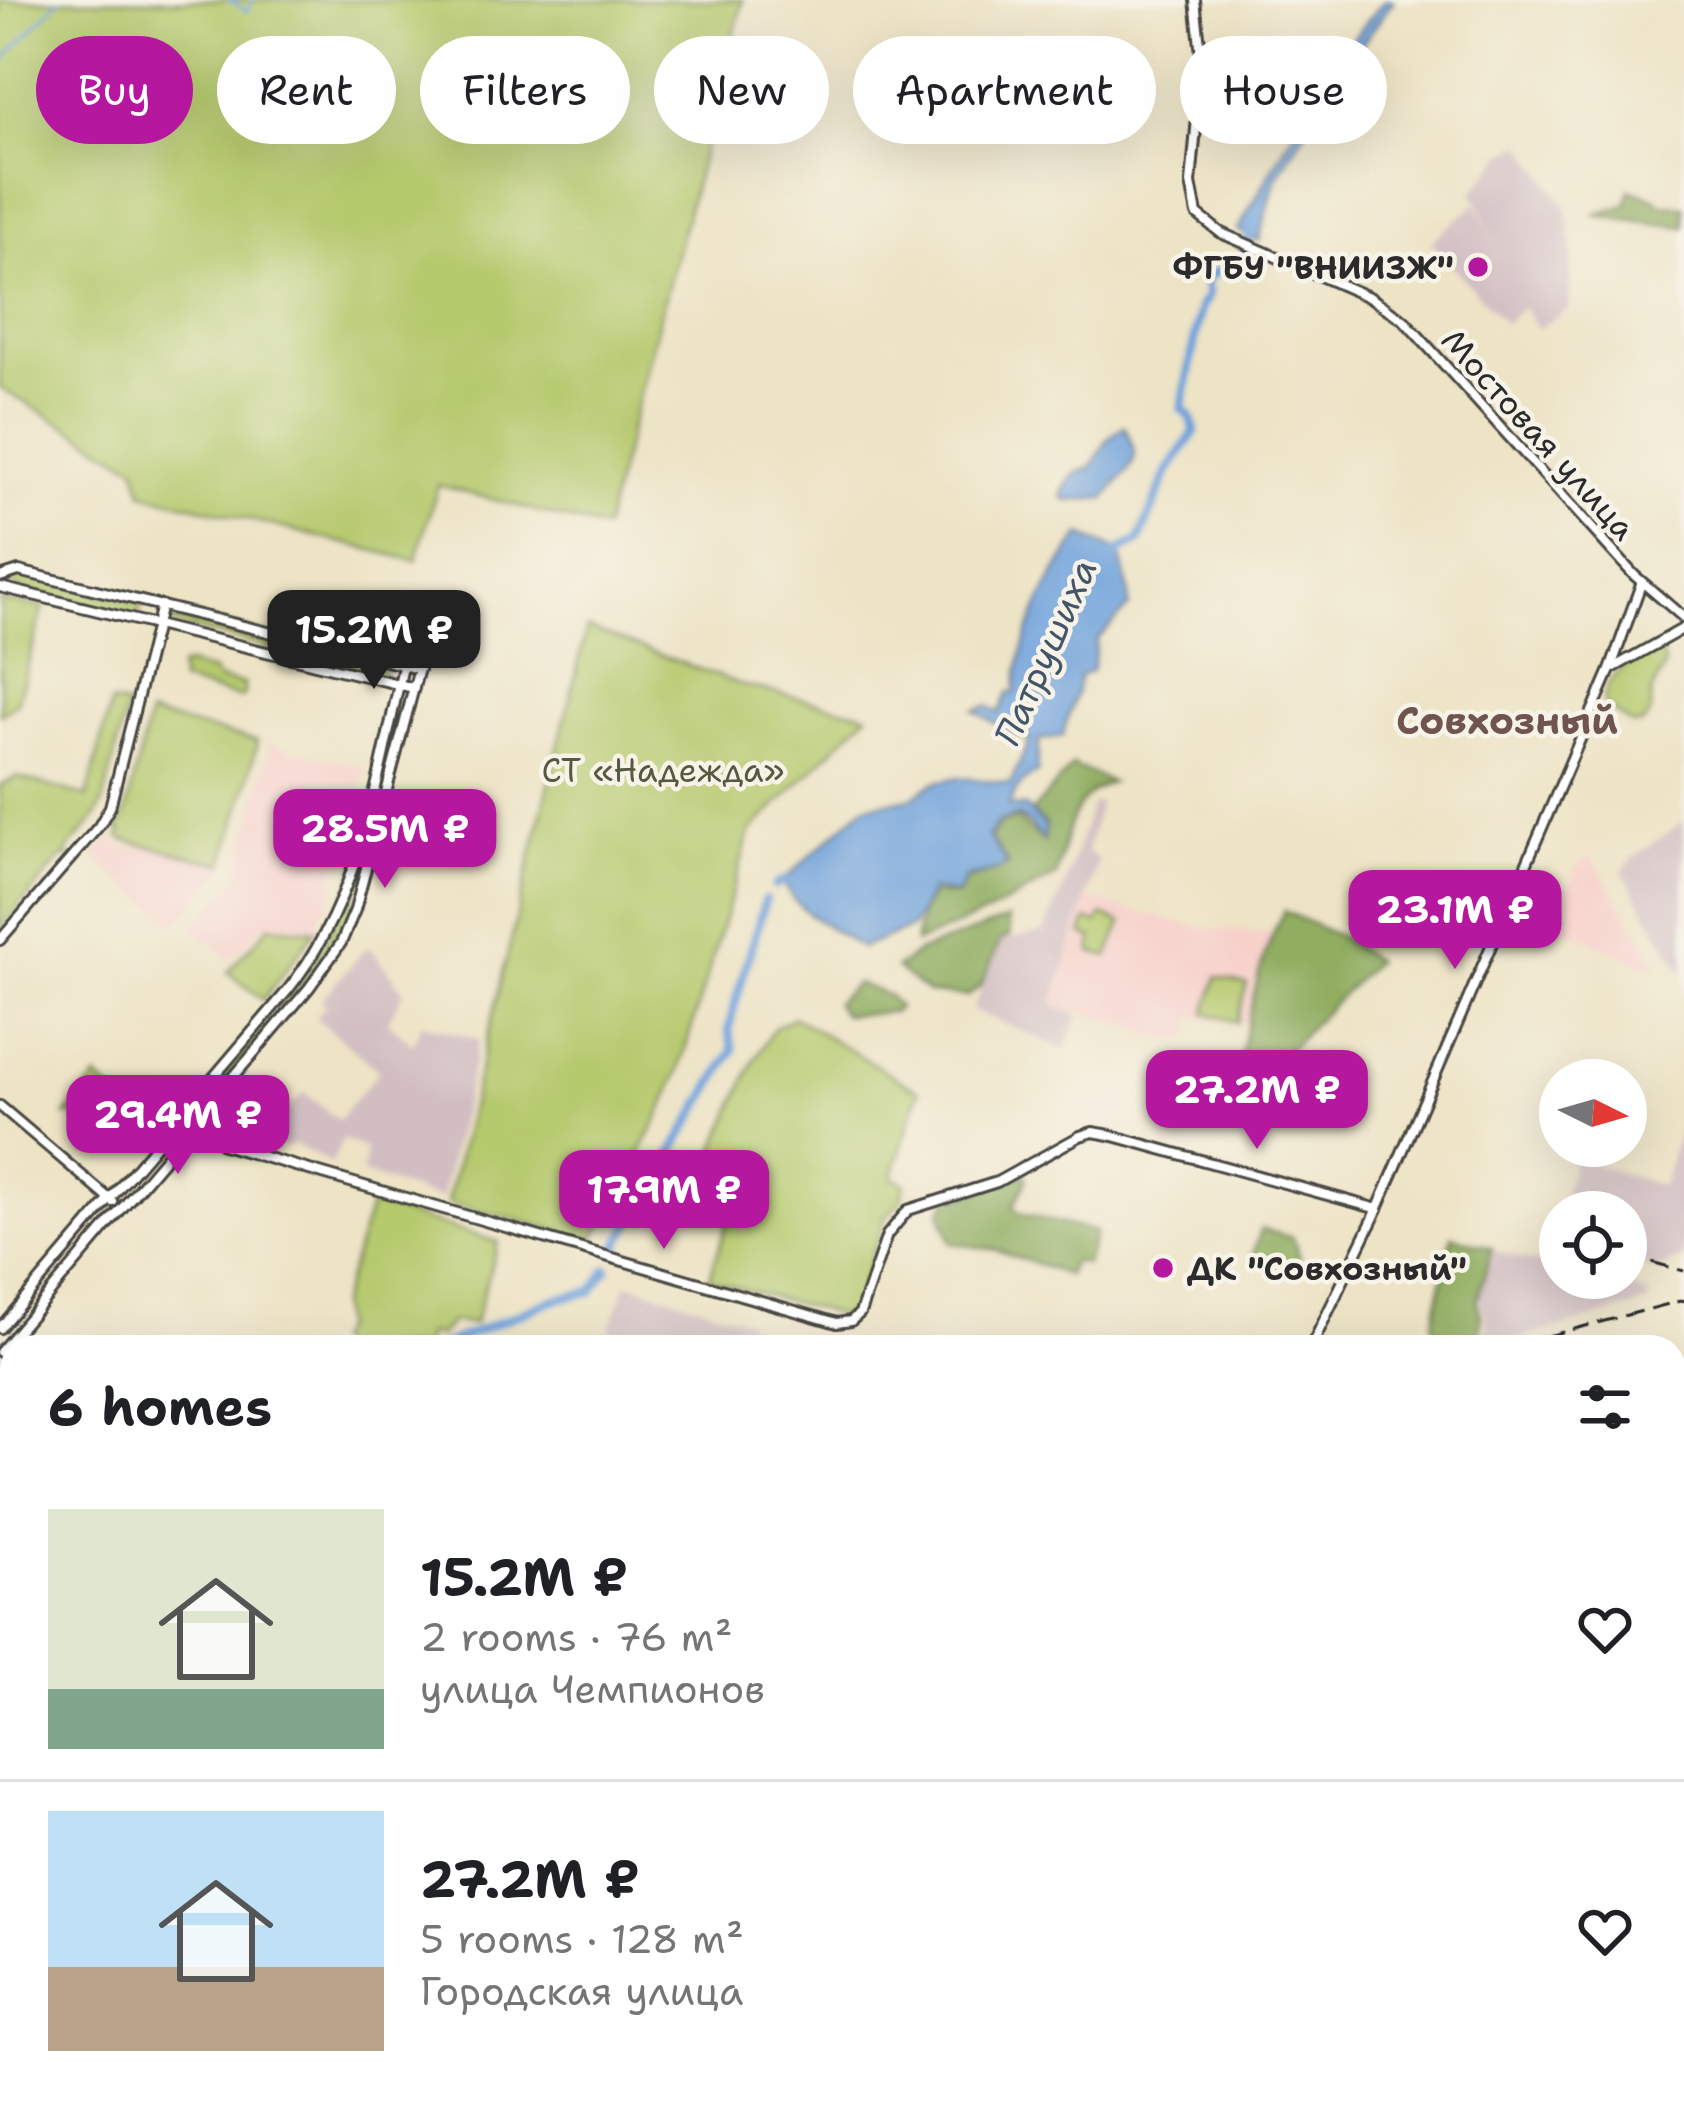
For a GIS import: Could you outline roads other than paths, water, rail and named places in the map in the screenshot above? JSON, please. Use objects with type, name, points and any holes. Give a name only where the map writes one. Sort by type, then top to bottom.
[{"type":"street","name":"Мостовая улица","points":[[1196,0],[1202,63],[1192,200],[1197,214],[1221,233],[1371,298],[1404,320],[1641,582],[1684,618]]},
{"type":"street","points":[[0,577],[19,571],[419,669]]},
{"type":"street","points":[[1317,1335],[1378,1209],[1610,670],[1641,582]]},
{"type":"street","points":[[0,587],[414,688]]},
{"type":"street","points":[[0,940],[106,815],[161,605]]},
{"type":"street","points":[[1610,670],[1684,628]]},
{"type":"street","points":[[0,1328],[297,980],[329,931],[355,862],[410,638],[425,642],[370,861],[347,931],[309,988],[15,1335]]},
{"type":"street","points":[[0,1106],[122,1209]]},
{"type":"street","points":[[190,1106],[223,1145],[779,1308],[847,1322],[864,1305],[887,1234],[902,1215],[922,1203],[997,1182],[1093,1132],[1378,1209]]},
{"type":"water","points":[[1384,0],[1394,0],[1368,36],[1356,36]]},
{"type":"water","points":[[1287,144],[1297,144],[1275,181],[1259,241],[1238,230]]},
{"type":"water","points":[[1124,426],[1134,450],[1127,472],[1106,498],[1067,501],[1062,496],[1070,480],[1091,468],[1108,439]]},
{"type":"water","points":[[1081,535],[1120,551],[1129,607],[1097,640],[1092,670],[1079,677],[1063,736],[1039,740],[1037,773],[1020,786],[1009,806],[1025,807],[1045,826],[1044,841],[1017,816],[998,823],[988,836],[1007,864],[965,878],[958,894],[931,890],[912,927],[861,948],[806,911],[783,881],[865,806],[911,798],[933,783],[959,777],[1010,784],[1030,740],[974,710],[987,706],[999,713],[1009,692],[1015,692],[1038,609]]},
{"type":"waterway","points":[[0,64],[59,0]]},
{"type":"waterway","points":[[229,0],[247,11],[254,0]]},
{"type":"waterway","name":"Патрушиха","points":[[1117,558],[1120,551],[1139,541],[1168,471],[1195,431],[1190,415],[1182,409],[1201,306],[1208,296],[1206,278],[1243,257],[1252,224]]},
{"type":"waterway","name":"Патрушиха","points":[[775,886],[793,882]]},
{"type":"waterway","name":"Патрушиха","points":[[614,1252],[733,1050],[732,1014],[765,900]]},
{"type":"waterway","name":"Патрушиха","points":[[468,1335],[552,1300],[592,1291],[607,1269]]},
{"type":"railway","points":[[1647,1261],[1684,1271]]},
{"type":"railway","points":[[1552,1335],[1684,1300]]},
{"type":"place","name":"ФГБУ \"ВНИИЗЖ\"","points":[[1478,267]]},
{"type":"place","name":"ДК \"Совхозный\"","points":[[1163,1268]]},
{"type":"district","name":"Совхозный","points":[[1507,720]]},
{"type":"park label","name":"СТ «Надежда»","points":[[663,770]]}]
